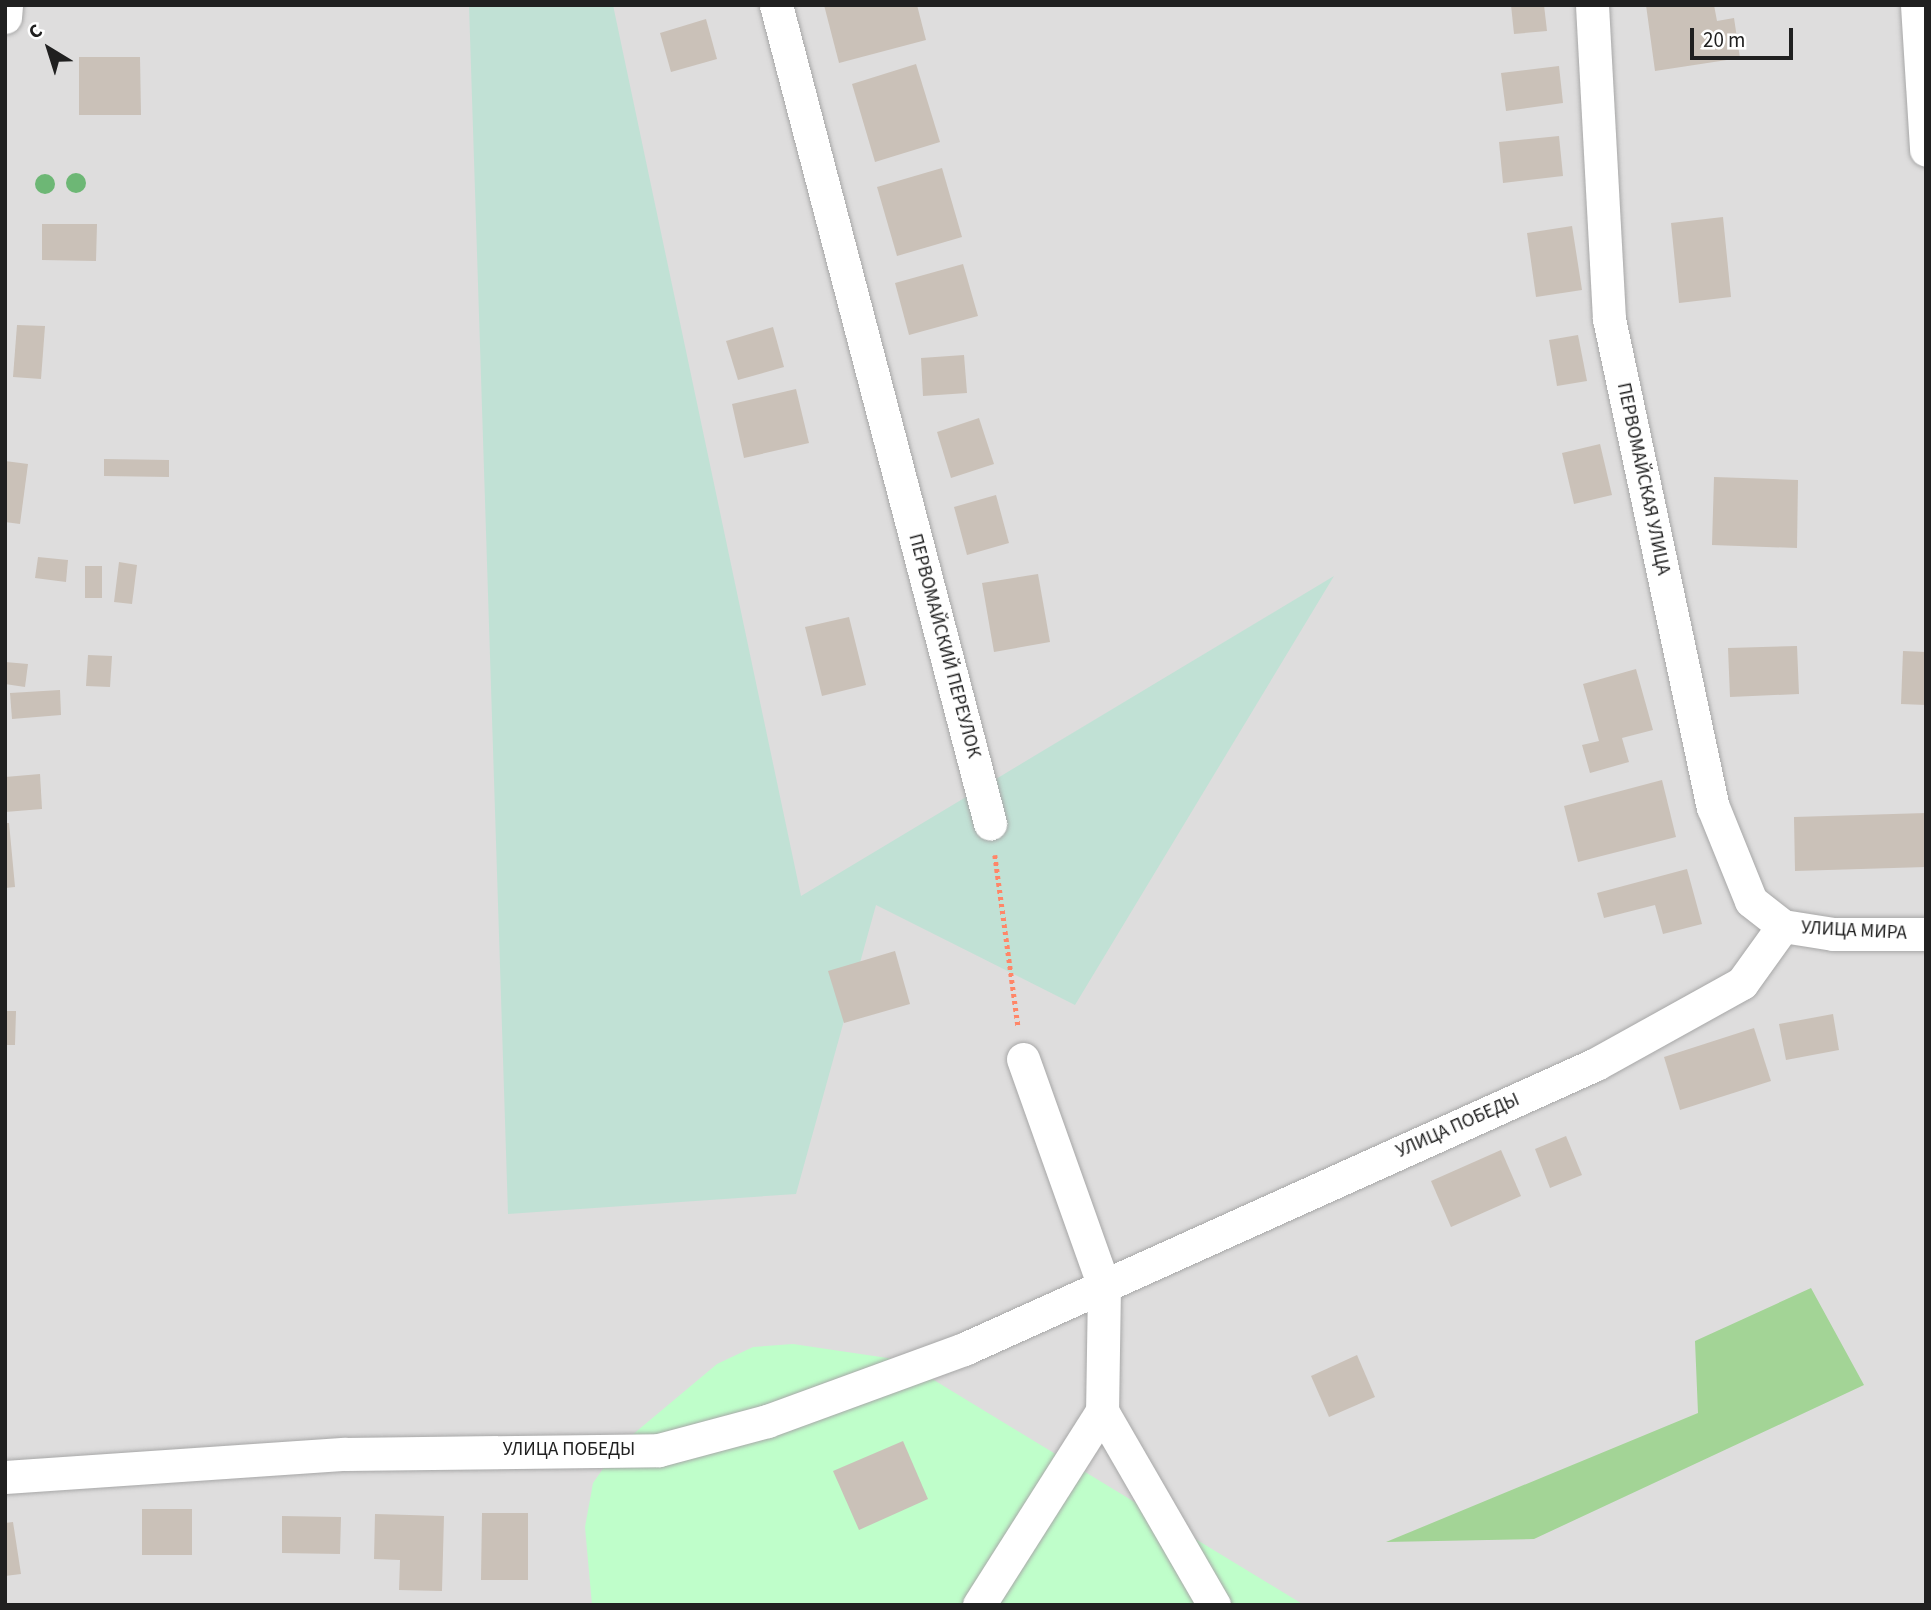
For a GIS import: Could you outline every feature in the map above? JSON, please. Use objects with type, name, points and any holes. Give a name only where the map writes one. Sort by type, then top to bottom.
[{"type":"street","points":[[5,17],[6,5]]},
{"type":"street","name":"ПЕРВОМАЙСКИЙ ПЕРЕУЛОК","points":[[776,5],[990,823]]},
{"type":"street","name":"ПЕРВОМАЙСКАЯ УЛИЦА","points":[[1592,5],[1609,319],[1640,472],[1713,807],[1751,901],[1783,926]]},
{"type":"street","points":[[1917,5],[1926,150]]},
{"type":"street","name":"УЛИЦА МИРА","points":[[1783,926],[1833,934],[1926,934]]},
{"type":"street","name":"УЛИЦА ПОБЕДЫ","points":[[5,1477],[345,1454],[659,1450],[767,1421],[964,1349],[1596,1064],[1742,983],[1783,926]]},
{"type":"street","points":[[1023,1059],[1104,1287],[1102,1411],[1213,1605]]},
{"type":"street","points":[[979,1605],[1102,1411]]},
{"type":"path","points":[[990,823],[1023,1059]]},
{"type":"shaded area","points":[[5,5],[1926,5],[1926,1605],[5,1605]]},
{"type":"green space","points":[[469,5],[613,5],[801,896],[1334,576],[1075,1005],[876,905],[796,1194],[508,1214]]},
{"type":"green space","points":[[1811,1288],[1864,1385],[1534,1539],[1386,1542],[1698,1413],[1695,1341]]},
{"type":"green space","points":[[793,1344],[901,1360],[1304,1605],[592,1605],[585,1527],[593,1483],[619,1446],[717,1364],[753,1347]]},
{"type":"building","points":[[824,5],[917,5],[926,40],[839,63]]},
{"type":"building","points":[[1511,5],[1544,5],[1547,31],[1514,34]]},
{"type":"building","points":[[1646,5],[1714,5],[1717,21],[1734,18],[1740,58],[1655,71]]},
{"type":"building","points":[[706,19],[717,59],[671,72],[660,33]]},
{"type":"building","points":[[79,57],[140,57],[141,115],[79,115]]},
{"type":"building","points":[[916,64],[940,142],[875,162],[852,84]]},
{"type":"building","points":[[1559,66],[1563,103],[1506,111],[1501,73]]},
{"type":"building","points":[[1559,136],[1563,176],[1503,183],[1499,142]]},
{"type":"building","points":[[942,168],[962,237],[897,256],[877,187]]},
{"type":"building","points":[[1723,217],[1731,297],[1679,303],[1671,223]]},
{"type":"building","points":[[42,224],[97,224],[96,261],[42,260]]},
{"type":"building","points":[[1572,226],[1582,290],[1536,297],[1527,233]]},
{"type":"building","points":[[963,264],[978,316],[909,335],[895,283]]},
{"type":"building","points":[[17,325],[45,326],[41,379],[13,377]]},
{"type":"building","points":[[773,327],[784,367],[738,380],[726,341]]},
{"type":"building","points":[[1578,335],[1587,381],[1557,386],[1549,340]]},
{"type":"building","points":[[964,355],[967,393],[923,396],[921,358]]},
{"type":"building","points":[[796,389],[809,443],[744,458],[732,404]]},
{"type":"building","points":[[979,418],[994,464],[951,478],[937,432]]},
{"type":"building","points":[[1600,444],[1612,495],[1574,504],[1562,453]]},
{"type":"building","points":[[104,459],[169,460],[169,477],[104,476]]},
{"type":"building","points":[[5,461],[28,464],[20,524],[5,522]]},
{"type":"building","points":[[1714,477],[1798,480],[1797,548],[1712,545]]},
{"type":"building","points":[[996,495],[1009,543],[967,555],[954,507]]},
{"type":"building","points":[[38,557],[68,560],[66,582],[35,578]]},
{"type":"building","points":[[119,562],[137,565],[132,604],[114,602]]},
{"type":"building","points":[[85,566],[102,566],[102,598],[85,598]]},
{"type":"building","points":[[1038,574],[1050,642],[994,652],[982,583]]},
{"type":"building","points":[[849,617],[866,685],[822,696],[805,627]]},
{"type":"building","points":[[1797,646],[1799,694],[1730,697],[1728,648]]},
{"type":"building","points":[[1903,651],[1926,652],[1926,705],[1901,704]]},
{"type":"building","points":[[88,655],[112,656],[110,687],[86,686]]},
{"type":"building","points":[[5,662],[28,664],[25,687],[5,684]]},
{"type":"building","points":[[1636,669],[1653,730],[1622,738],[1629,762],[1590,773],[1582,745],[1599,741],[1583,684]]},
{"type":"building","points":[[60,690],[61,715],[12,719],[10,693]]},
{"type":"building","points":[[40,774],[42,809],[5,812],[5,777]]},
{"type":"building","points":[[1662,780],[1676,837],[1578,862],[1564,806]]},
{"type":"building","points":[[1926,813],[1926,867],[1795,871],[1794,817]]},
{"type":"building","points":[[5,823],[9,823],[15,887],[5,888]]},
{"type":"building","points":[[1687,869],[1702,924],[1663,934],[1655,905],[1604,918],[1597,893]]},
{"type":"building","points":[[895,951],[910,1004],[844,1023],[828,971]]},
{"type":"building","points":[[5,1011],[16,1011],[15,1045],[5,1045]]},
{"type":"building","points":[[1833,1014],[1839,1050],[1786,1060],[1779,1024]]},
{"type":"building","points":[[1754,1028],[1771,1081],[1680,1110],[1664,1057]]},
{"type":"building","points":[[1566,1136],[1582,1175],[1550,1188],[1535,1149]]},
{"type":"building","points":[[1501,1150],[1521,1196],[1451,1227],[1431,1181]]},
{"type":"building","points":[[1357,1355],[1375,1397],[1329,1417],[1311,1376]]},
{"type":"building","points":[[903,1441],[928,1499],[859,1530],[833,1471]]},
{"type":"building","points":[[142,1509],[192,1509],[192,1555],[142,1555]]},
{"type":"building","points":[[482,1513],[528,1513],[528,1580],[481,1580]]},
{"type":"building","points":[[375,1514],[444,1516],[442,1591],[399,1590],[400,1560],[374,1559]]},
{"type":"building","points":[[282,1516],[341,1517],[340,1554],[282,1553]]},
{"type":"building","points":[[13,1522],[21,1574],[5,1576],[5,1523]]}]
